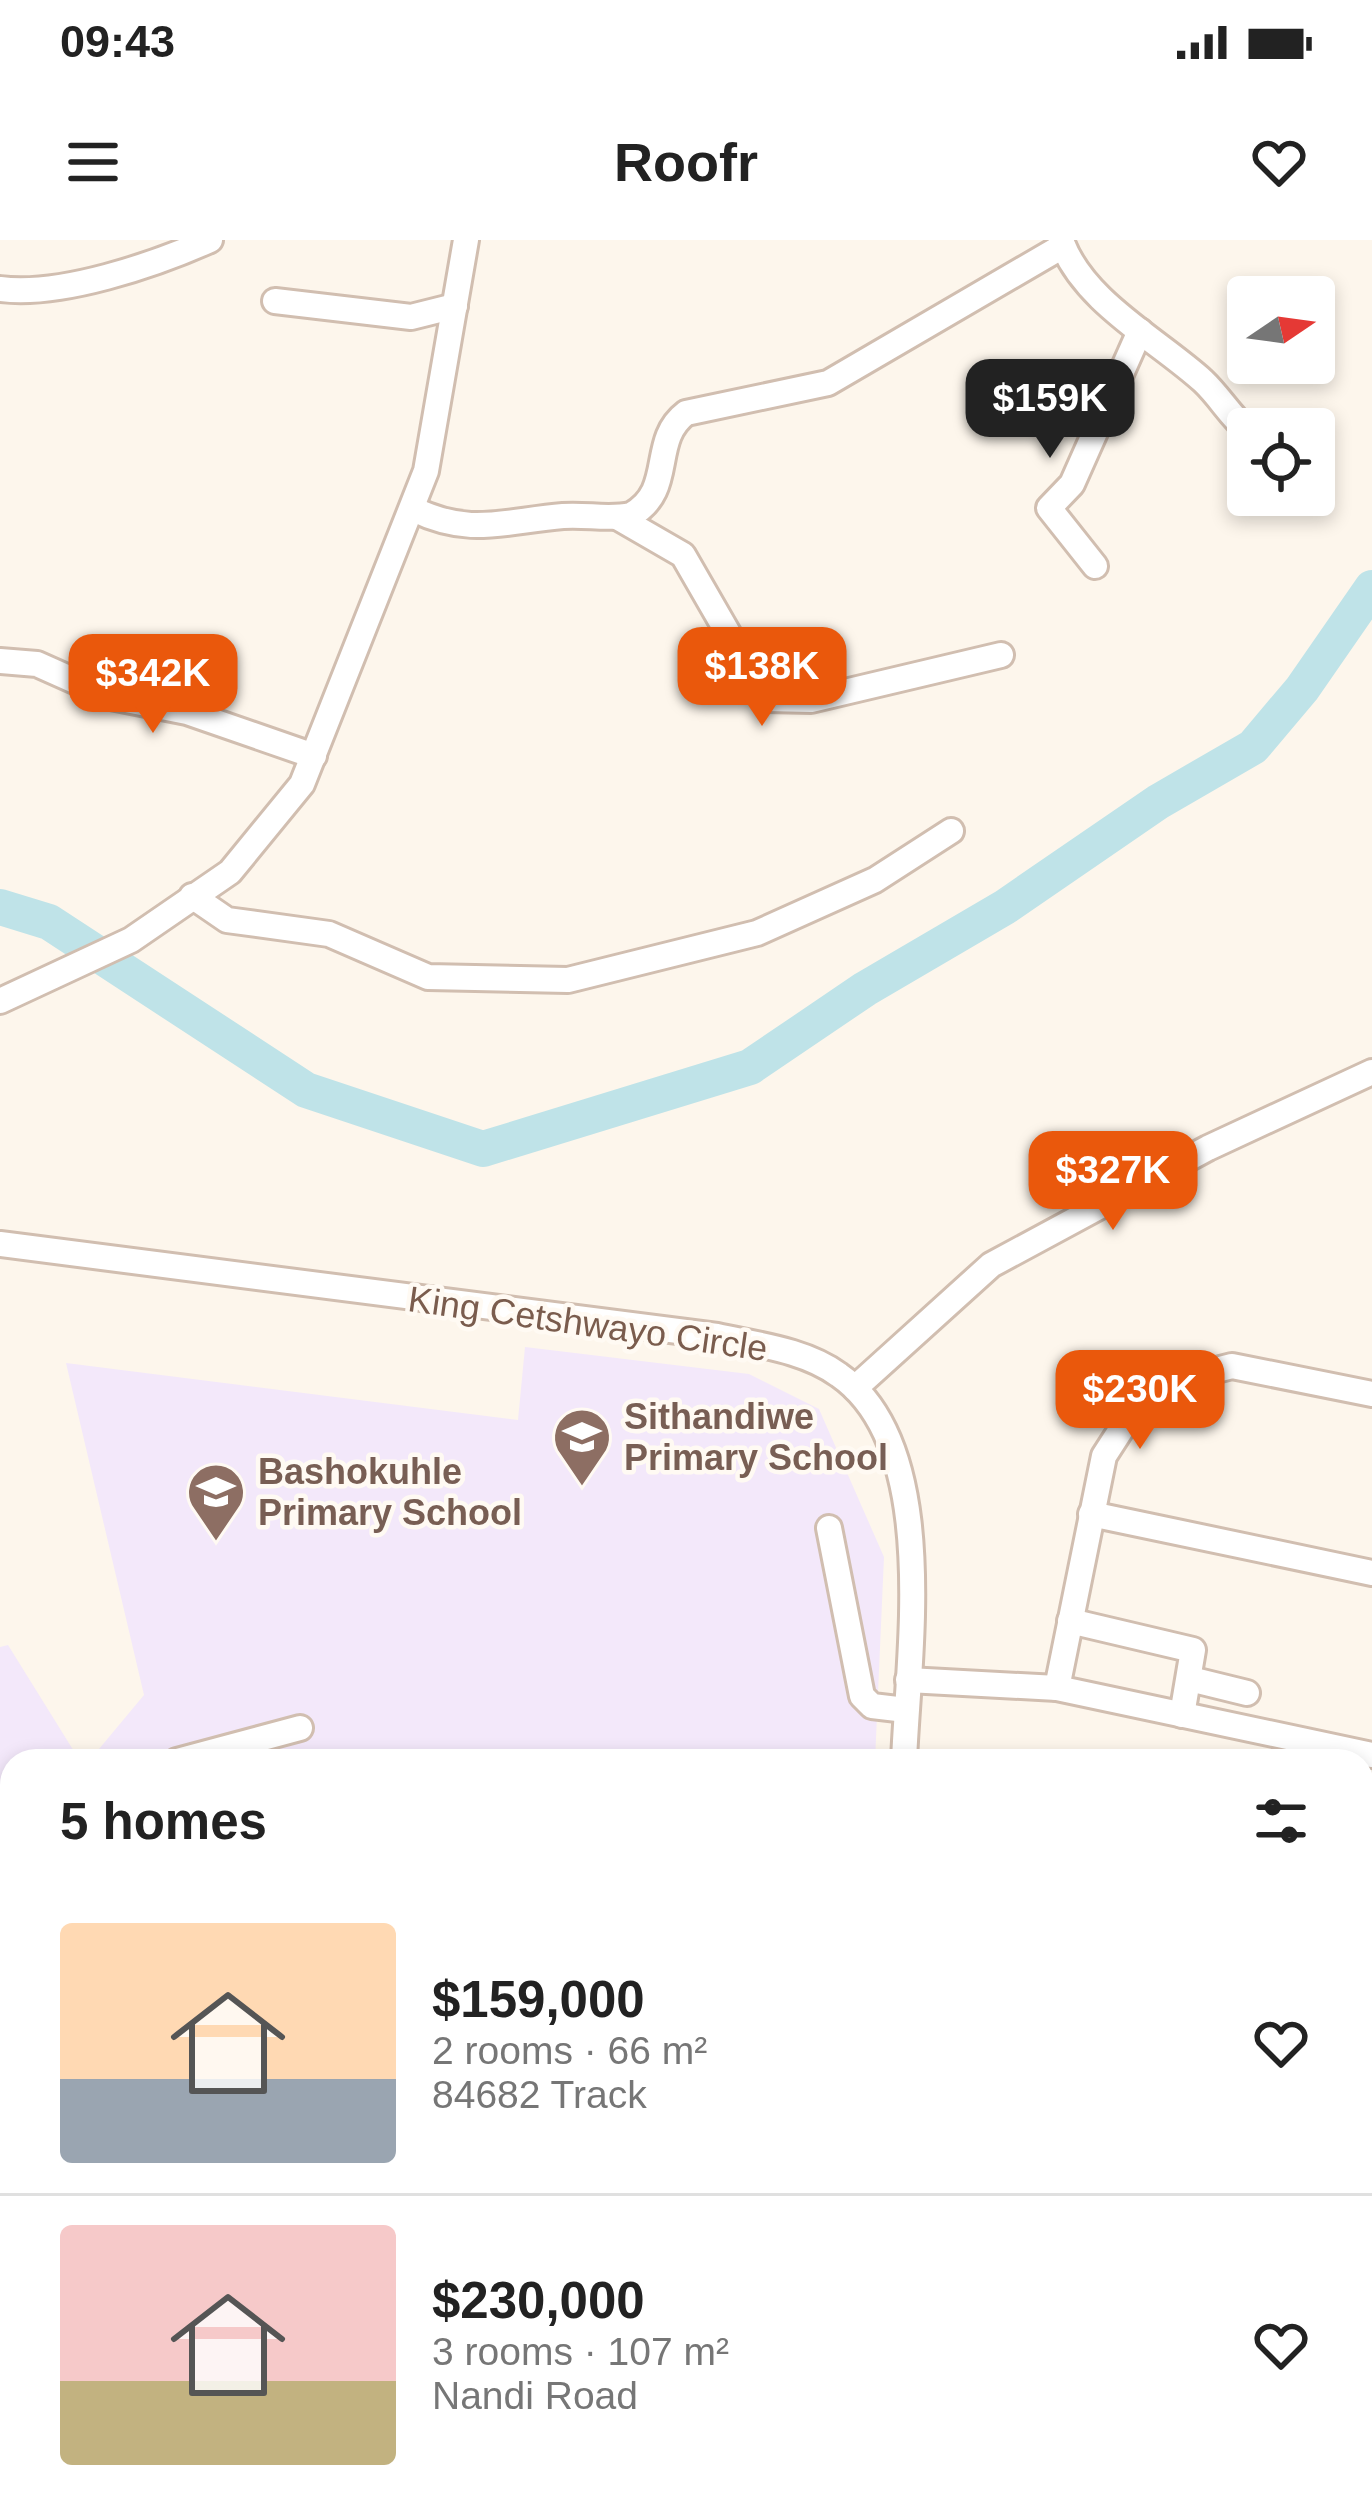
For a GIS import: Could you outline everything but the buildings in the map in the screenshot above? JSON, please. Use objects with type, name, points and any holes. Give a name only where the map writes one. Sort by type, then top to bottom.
[{"type":"street","points":[[0,289],[48,289],[176,255],[210,240]]},
{"type":"street","points":[[0,1001],[131,940],[199,892],[252,851],[302,784],[369,608],[413,509],[436,429],[466,240]]},
{"type":"street","points":[[413,509],[441,523],[472,528],[568,516],[620,518],[638,512],[657,493],[669,429],[686,413],[828,383],[1062,243],[1076,266],[1140,331],[1199,377],[1227,408]]},
{"type":"street","points":[[275,301],[411,317],[455,307]]},
{"type":"street","points":[[1096,566],[1049,508],[1072,484],[1140,331]]},
{"type":"street","points":[[620,518],[683,555],[766,699],[811,700],[1000,655]]},
{"type":"street","points":[[0,661],[38,664],[111,697],[187,712],[314,756]]},
{"type":"street","points":[[199,892],[227,920],[328,934],[428,977],[568,980],[757,933],[875,880],[951,831]]},
{"type":"street","points":[[855,1388],[992,1265],[1208,1148],[1372,1072]]},
{"type":"street","name":"King Cetshwayo Circle","points":[[0,1244],[717,1336],[820,1364],[855,1388],[889,1443],[907,1496],[904,1749]]},
{"type":"street","points":[[1057,1688],[1104,1456],[1117,1430],[1169,1382],[1217,1368],[1248,1367],[1372,1394]]},
{"type":"street","points":[[1091,1514],[1372,1573]]},
{"type":"street","points":[[829,1528],[862,1696],[872,1706],[906,1710]]},
{"type":"street","points":[[1070,1621],[1190,1647],[1195,1656],[1182,1714]]},
{"type":"street","points":[[1190,1679],[1247,1693]]},
{"type":"street","points":[[908,1680],[1057,1688],[1344,1749]]},
{"type":"street","points":[[236,1749],[300,1728]]},
{"type":"shaded area","name":"Sithandiwe Primary School","points":[[525,1347],[749,1374],[819,1409],[884,1557],[876,1749],[99,1749],[144,1695],[66,1363],[518,1420]]},
{"type":"shaded area","points":[[8,1645],[73,1749],[0,1749],[0,1647]]},
{"type":"waterway","points":[[0,907],[49,922],[306,1090],[483,1149],[750,1067],[865,989],[1005,907],[1158,802],[1253,747],[1302,689],[1372,588]]},
{"type":"place","name":"Sithandiwe Primary School","points":[[582,1488]]},
{"type":"place","name":"Bashokuhle Primary School","points":[[216,1543]]}]
